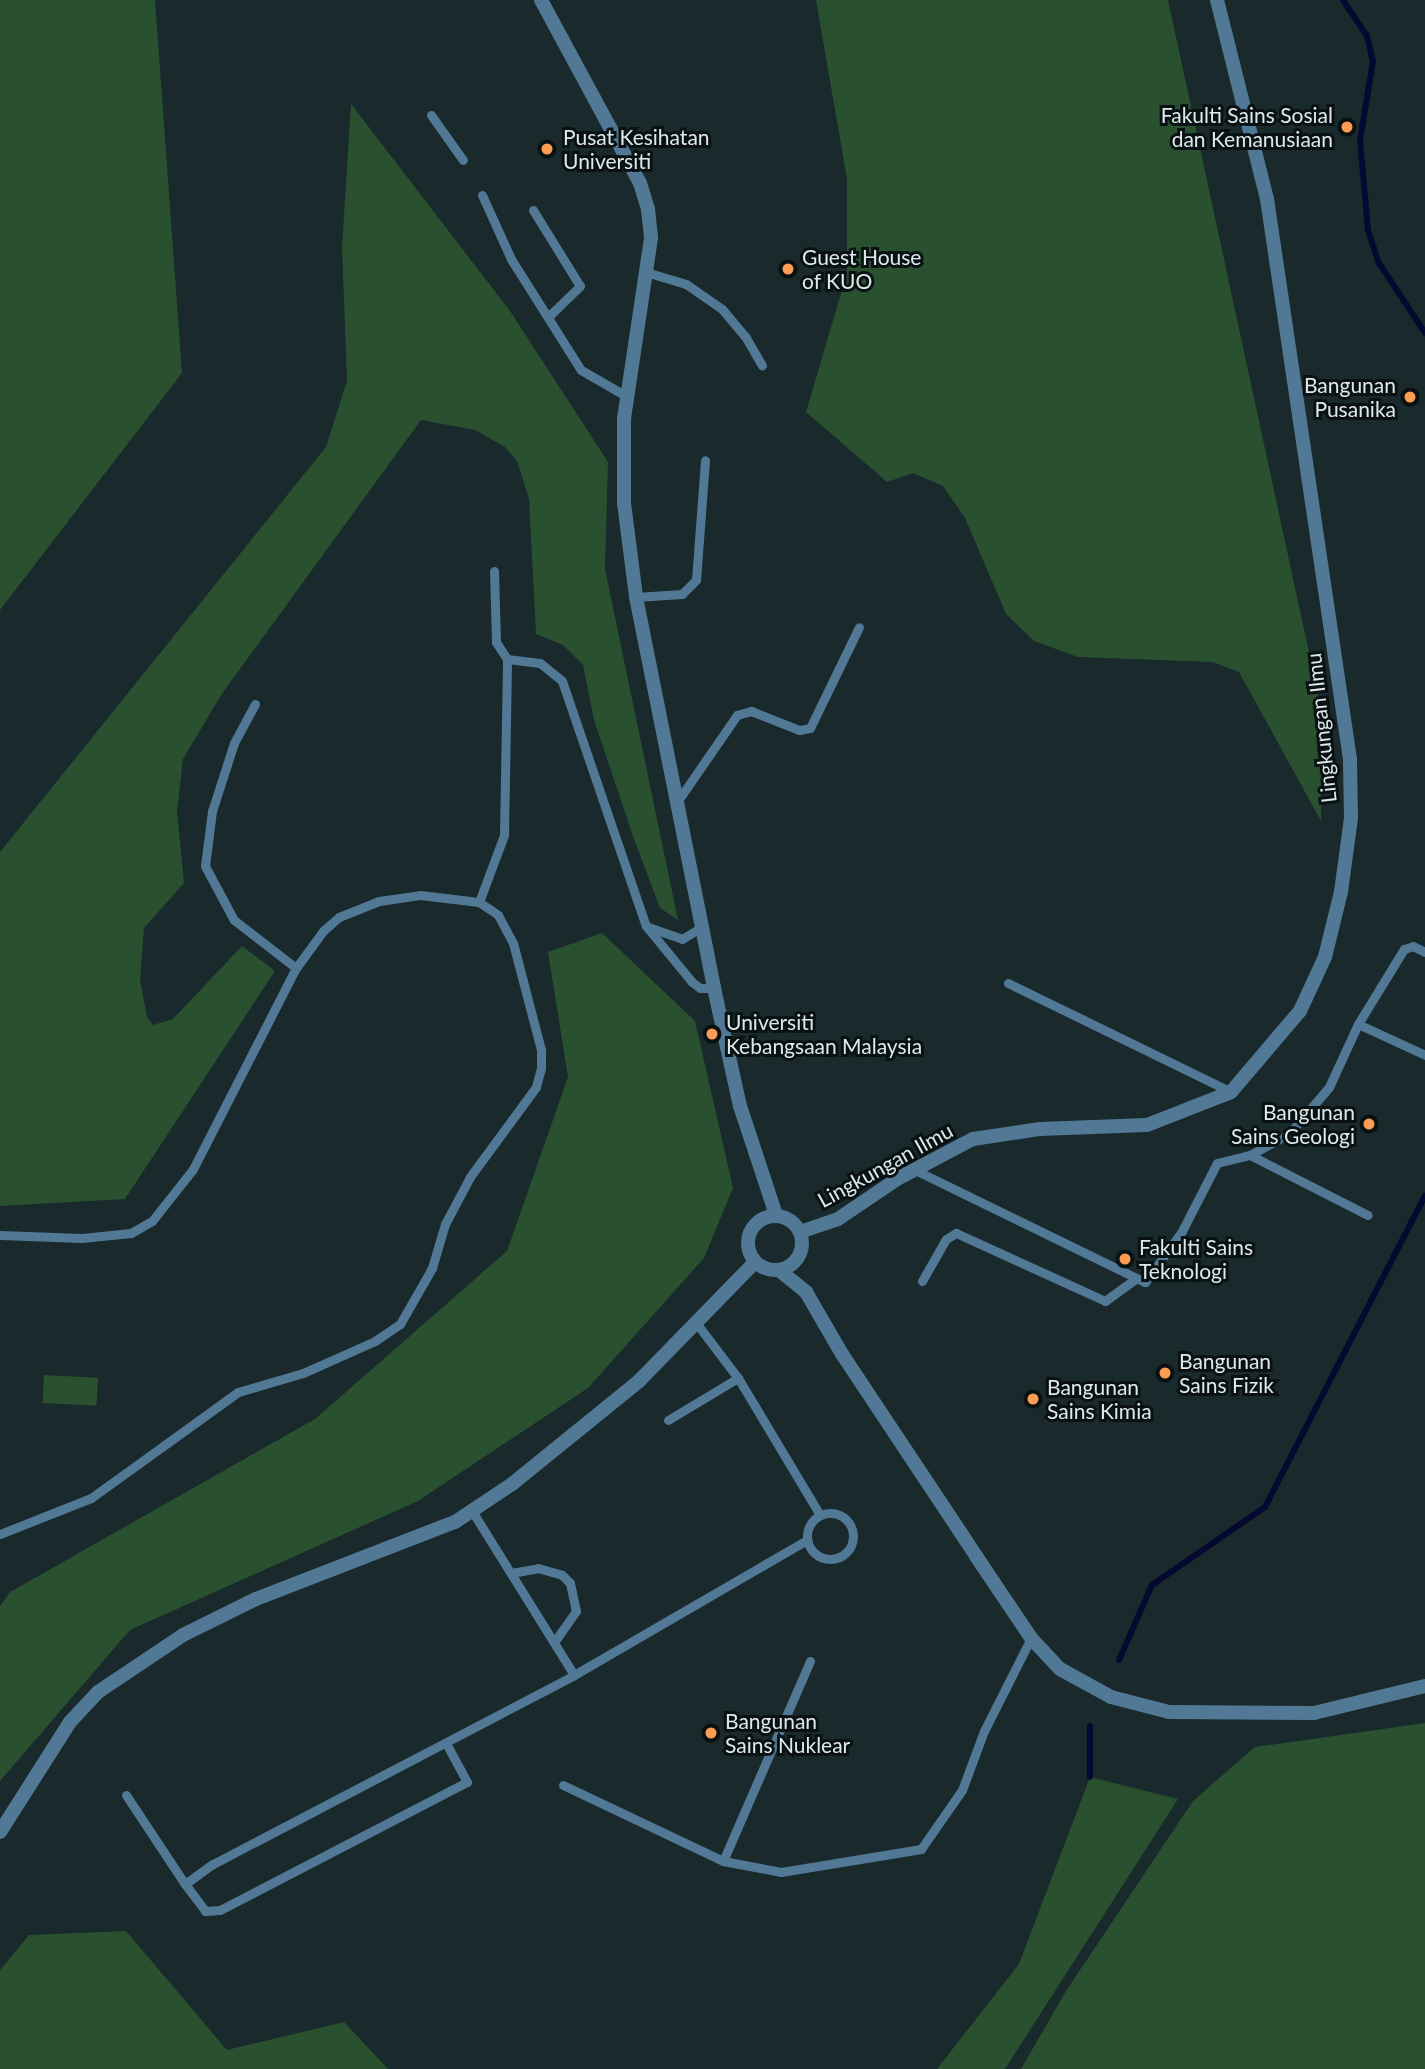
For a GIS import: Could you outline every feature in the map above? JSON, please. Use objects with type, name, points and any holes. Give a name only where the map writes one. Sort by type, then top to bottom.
[{"type":"street","points":[[541,0],[640,183],[651,238],[626,396],[624,503],[636,597],[740,1107],[776,1215]]},
{"type":"street","name":"Lingkungan Ilmu","points":[[800,1232],[838,1219],[915,1170],[974,1139],[1040,1129],[1147,1125],[1231,1092],[1300,1011],[1325,957],[1341,892],[1350,794],[1345,717],[1267,199],[1217,0]]},
{"type":"street","points":[[755,1262],[748,1236],[759,1220],[776,1215],[791,1220],[800,1232],[799,1256],[779,1270]]},
{"type":"street","points":[[755,1262],[779,1270],[806,1292],[842,1354],[1031,1638],[1060,1669],[1093,1688],[1169,1712],[1314,1713],[1425,1686]]},
{"type":"street","points":[[0,1832],[70,1722],[98,1692],[131,1667],[256,1599],[456,1522],[639,1381],[755,1262]]},
{"type":"lane","points":[[431,115],[463,160]]},
{"type":"lane","points":[[482,195],[512,259],[586,376],[626,396]]},
{"type":"lane","points":[[533,210],[580,286],[549,316]]},
{"type":"lane","points":[[646,272],[686,284],[722,309],[745,336],[762,366]]},
{"type":"lane","points":[[636,597],[682,594],[696,580],[705,460]]},
{"type":"lane","points":[[479,902],[503,835],[507,659],[496,642],[494,571]]},
{"type":"lane","points":[[677,802],[737,715],[751,711],[799,730],[810,728],[859,628]]},
{"type":"lane","points":[[507,659],[540,663],[562,681],[646,926],[692,982],[701,988],[714,988]]},
{"type":"lane","points":[[256,704],[234,743],[212,811],[205,866],[234,920],[296,968]]},
{"type":"lane","points":[[0,1235],[82,1238],[131,1233],[152,1221],[193,1169],[296,968],[323,931],[339,917],[379,901],[420,895],[479,902],[498,915],[513,943],[541,1050],[541,1068],[536,1087],[470,1177],[445,1223],[432,1268],[400,1324],[375,1341],[303,1373],[238,1392],[91,1498],[0,1534]]},
{"type":"lane","points":[[646,926],[682,939],[702,927]]},
{"type":"lane","points":[[915,1170],[1145,1282],[1153,1275],[1217,1163],[1250,1155],[1290,1133],[1329,1087],[1358,1024],[1404,949],[1413,946],[1425,952]]},
{"type":"lane","points":[[1007,983],[1231,1092]]},
{"type":"lane","points":[[1358,1024],[1425,1055]]},
{"type":"lane","points":[[1250,1155],[1368,1214]]},
{"type":"lane","points":[[922,1281],[946,1239],[956,1233],[1105,1301],[1135,1279]]},
{"type":"lane","points":[[697,1324],[738,1378],[820,1515]]},
{"type":"lane","points":[[667,1420],[738,1378]]},
{"type":"lane","points":[[472,1511],[574,1675]]},
{"type":"lane","points":[[835,1513],[848,1521],[853,1536],[848,1550],[836,1558],[821,1557],[807,1540],[809,1525],[820,1515],[835,1513]]},
{"type":"lane","points":[[185,1884],[214,1864],[574,1675],[807,1540]]},
{"type":"lane","points":[[510,1573],[545,1570],[570,1583],[576,1611],[554,1642]]},
{"type":"lane","points":[[563,1785],[723,1861],[781,1872],[920,1849],[962,1790],[984,1731],[1031,1638]]},
{"type":"lane","points":[[723,1861],[810,1661]]},
{"type":"lane","points":[[126,1795],[205,1911],[220,1910],[467,1782],[446,1743]]},
{"type":"green space","points":[[0,0],[155,0],[182,373],[0,610]]},
{"type":"green space","points":[[816,0],[1168,0],[1321,708],[1321,821],[1239,672],[1213,662],[1078,657],[1034,641],[1006,614],[965,518],[943,486],[913,473],[887,482],[806,412],[847,273],[847,179]]},
{"type":"green space","points":[[351,104],[510,311],[608,462],[605,569],[678,920],[660,908],[634,839],[594,720],[583,665],[563,645],[536,634],[529,499],[517,461],[505,447],[475,430],[421,420],[221,695],[183,759],[177,811],[184,883],[144,928],[140,980],[147,1017],[153,1025],[173,1019],[242,946],[275,971],[125,1199],[0,1206],[0,852],[326,447],[347,381],[342,247]]},
{"type":"green space","points":[[602,933],[695,1021],[733,1188],[704,1258],[588,1388],[418,1501],[130,1630],[0,1781],[0,1606],[10,1592],[315,1419],[507,1251],[568,1077],[548,952]]},
{"type":"green space","points":[[44,1375],[98,1378],[96,1406],[43,1403]]},
{"type":"green space","points":[[1425,1723],[1425,2069],[1021,2069],[1066,1991],[1193,1801],[1255,1747]]},
{"type":"green space","points":[[1090,1777],[1178,1799],[1005,2069],[937,2069],[1019,1964]]},
{"type":"green space","points":[[126,1931],[227,2050],[344,2022],[388,2069],[0,2069],[0,1970],[29,1935]]},
{"type":"waterway","points":[[1343,0],[1367,36],[1373,61],[1360,140],[1368,230],[1379,263],[1425,333]]},
{"type":"waterway","points":[[1119,1660],[1152,1585],[1265,1507],[1425,1196]]},
{"type":"waterway","points":[[1090,1726],[1090,1777]]},
{"type":"place","name":"Fakulti Sains Sosial dan Kemanusiaan","points":[[1347,127]]},
{"type":"place","name":"Pusat Kesihatan Universiti","points":[[547,149]]},
{"type":"place","name":"Guest House of KUO","points":[[788,269]]},
{"type":"place","name":"Bangunan Pusanika","points":[[1410,397]]},
{"type":"place","name":"Universiti Kebangsaan Malaysia","points":[[712,1034]]},
{"type":"place","name":"Bangunan Sains Geologi","points":[[1369,1124]]},
{"type":"place","name":"Fakulti Sains Teknologi","points":[[1125,1259]]},
{"type":"place","name":"Bangunan Sains Fizik","points":[[1165,1373]]},
{"type":"place","name":"Bangunan Sains Kimia","points":[[1033,1399]]},
{"type":"place","name":"Bangunan Sains Nuklear","points":[[711,1733]]}]
